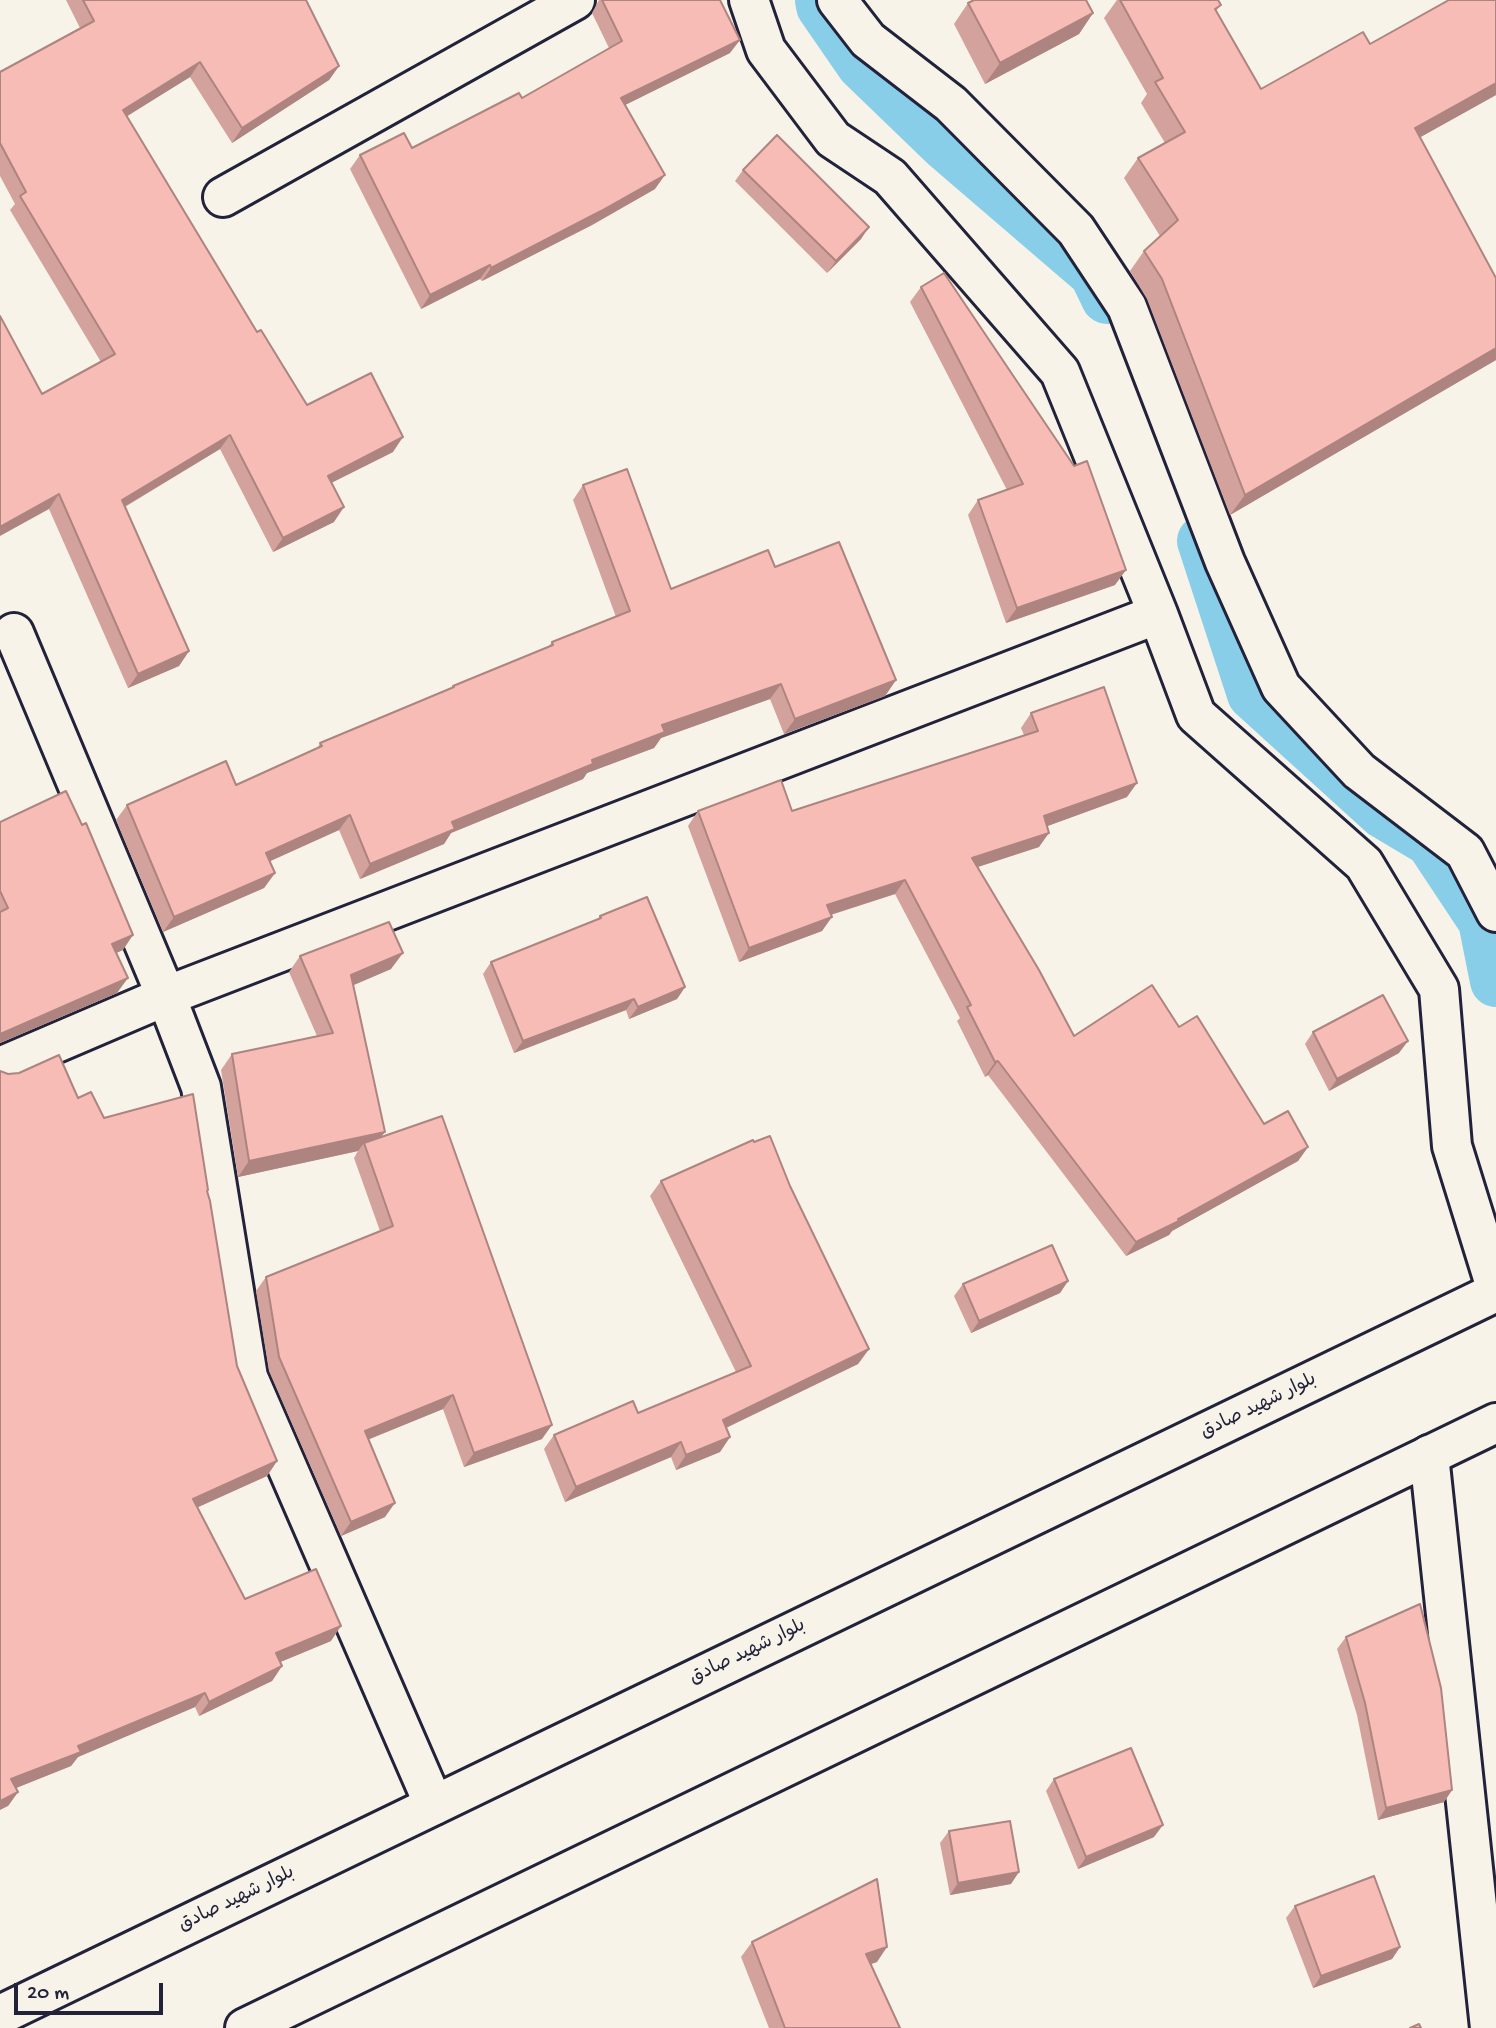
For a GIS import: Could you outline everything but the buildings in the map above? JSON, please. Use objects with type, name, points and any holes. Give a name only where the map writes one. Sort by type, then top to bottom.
[{"type":"street","points":[[223,197],[575,0]]},
{"type":"street","points":[[749,0],[766,50],[833,139],[890,177],[1060,372],[1196,715],[1364,864],[1439,989],[1452,1146],[1496,1290]]},
{"type":"street","points":[[837,0],[868,40],[951,104],[1076,230],[1127,307],[1225,562],[1282,687],[1359,771],[1465,852],[1496,912]]},
{"type":"street","points":[[0,1067],[166,996],[1158,614]]},
{"type":"street","points":[[14,633],[166,996],[201,1087],[248,1377],[434,1805]]},
{"type":"street","name":"بلوار شهید صادق","points":[[0,2015],[1496,1290]]},
{"type":"street","points":[[245,2028],[1496,1423]]},
{"type":"street","points":[[1429,1455],[1490,2028]]},
{"type":"waterway","points":[[821,0],[822,6],[862,64],[946,145],[1095,273],[1107,298]]},
{"type":"waterway","points":[[1203,541],[1253,694],[1384,813],[1431,841],[1484,921],[1496,981]]}]
